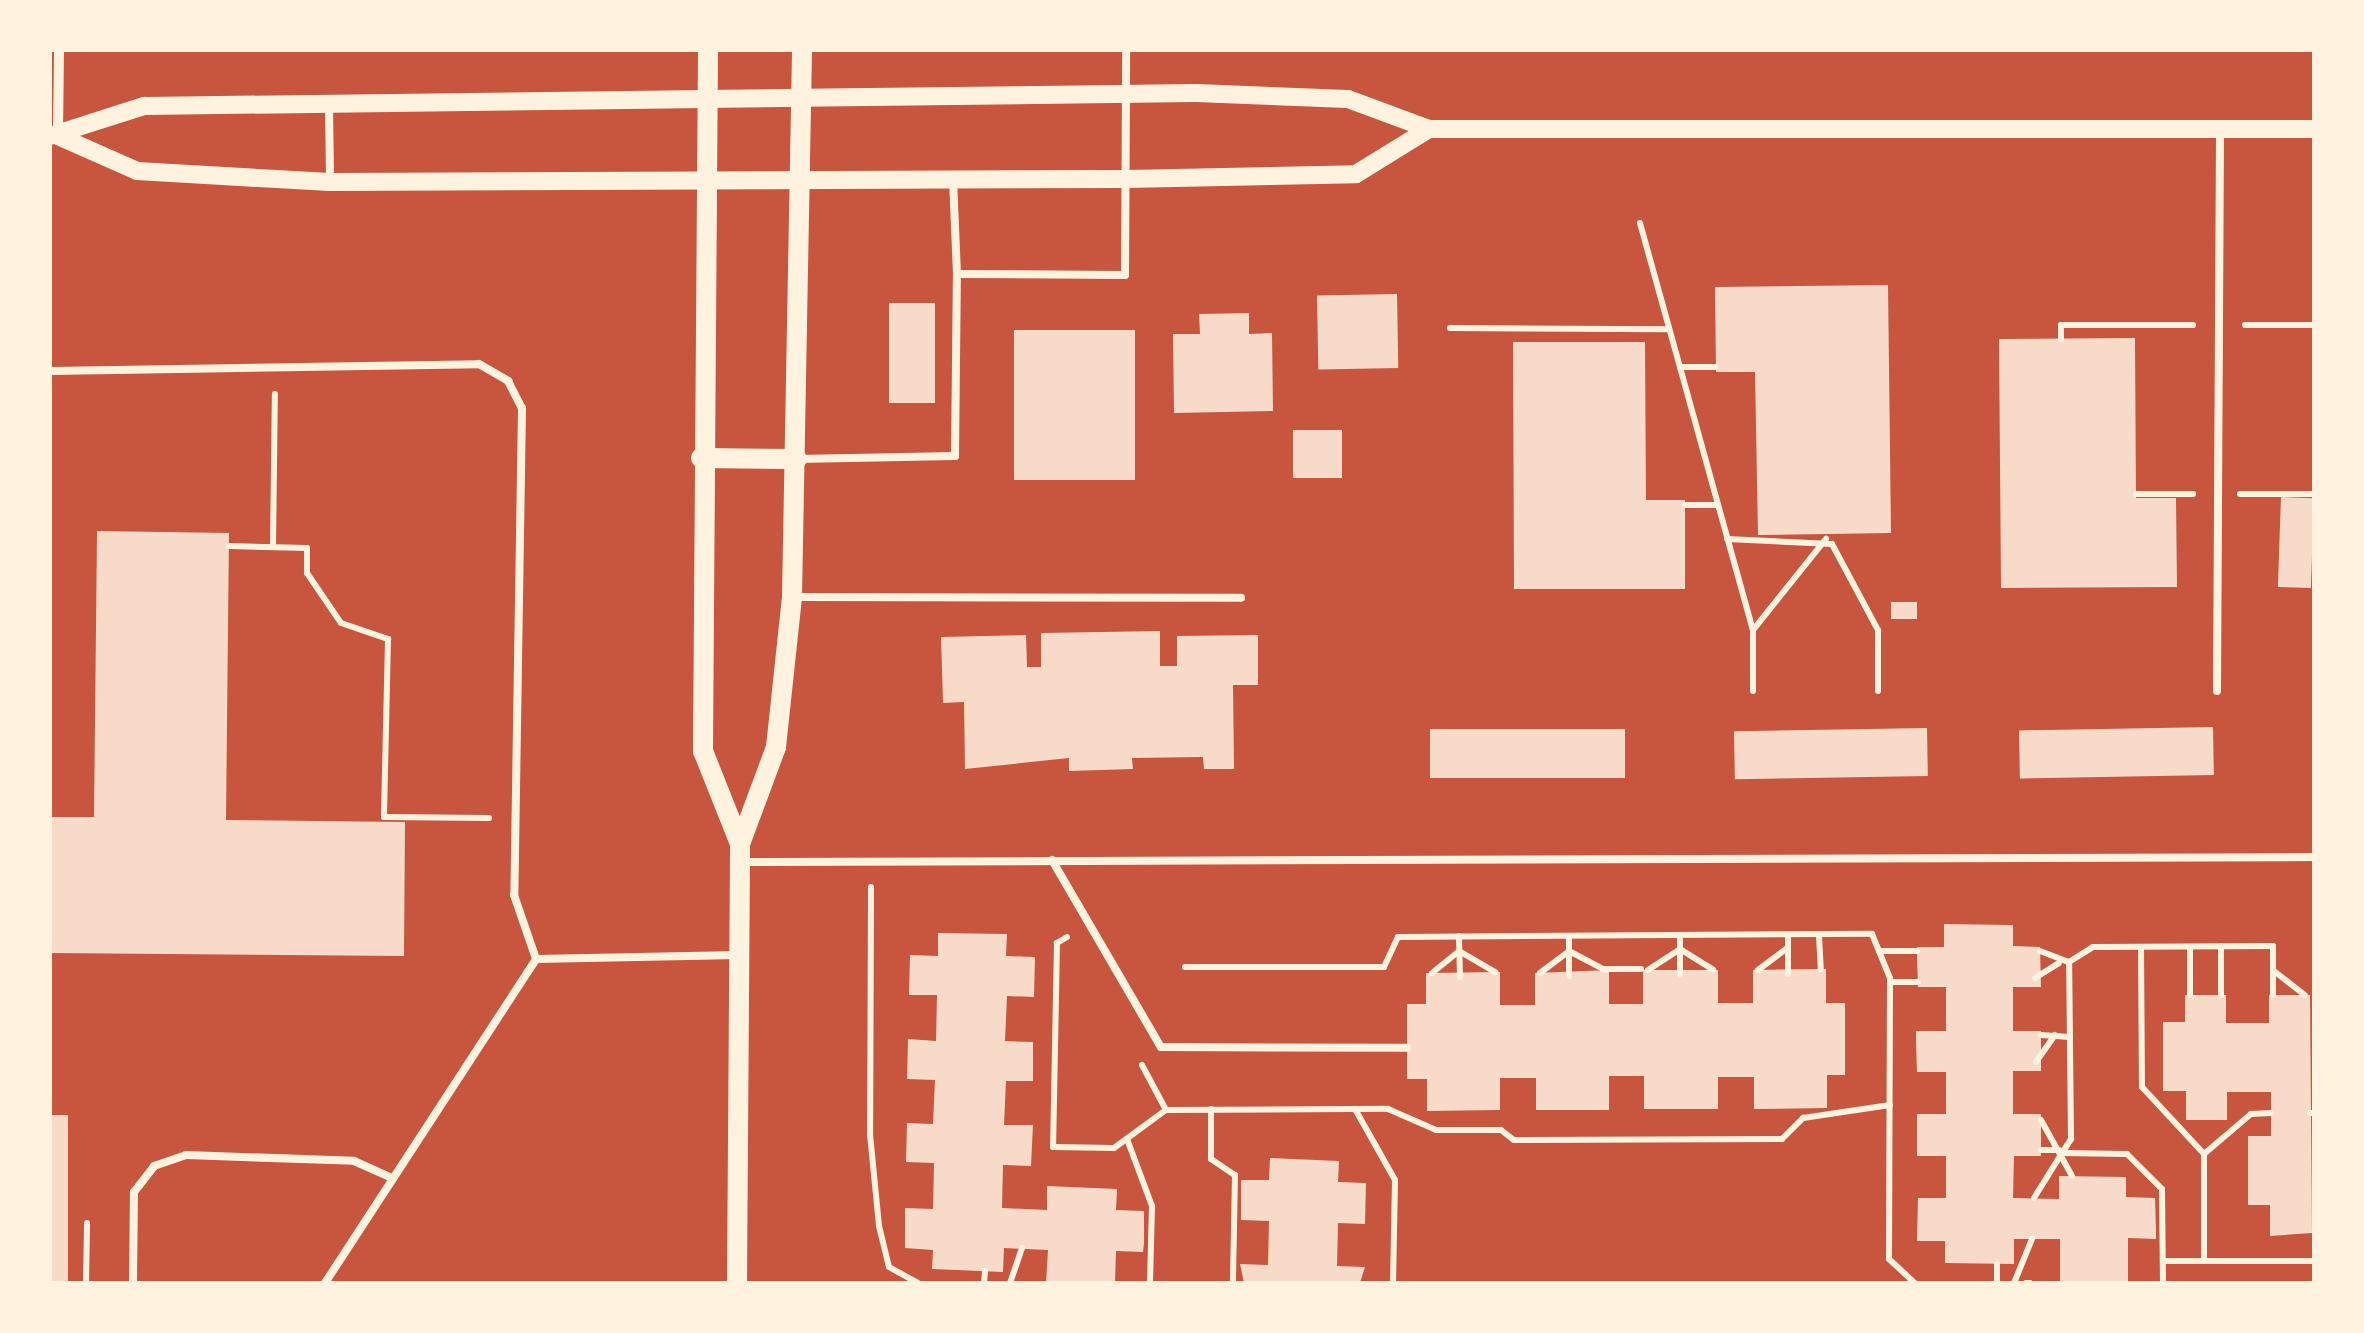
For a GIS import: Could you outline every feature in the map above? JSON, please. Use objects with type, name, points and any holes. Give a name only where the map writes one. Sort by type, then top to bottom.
[{"type":"main road","points":[[708,50],[701,458],[703,751],[740,853]]},
{"type":"main road","points":[[737,1283],[740,853],[776,747],[792,597],[798,459],[802,50]]},
{"type":"main road","points":[[701,458],[798,459]]},
{"type":"street","points":[[54,136],[59,50]]},
{"type":"street","points":[[54,136],[144,106],[329,99],[1126,93],[1348,99],[1428,129],[2314,129]]},
{"type":"street","points":[[54,136],[137,171],[330,182],[1126,178],[1356,174],[1428,129]]},
{"type":"lane","points":[[957,274],[1126,275],[1126,50]]},
{"type":"lane","points":[[329,99],[330,182]]},
{"type":"lane","points":[[2217,691],[2220,130]]},
{"type":"lane","points":[[798,459],[956,456],[953,178]]},
{"type":"lane","points":[[50,371],[479,364],[508,380],[522,408],[514,896],[536,959]]},
{"type":"lane","points":[[792,597],[1241,598]]},
{"type":"lane","points":[[740,853],[871,861],[2314,857]]},
{"type":"lane","points":[[1052,860],[1161,1047],[1408,1048]]},
{"type":"lane","points":[[536,959],[739,955]]},
{"type":"lane","points":[[326,1283],[536,959]]},
{"type":"lane","points":[[133,1283],[134,1192],[154,1166],[186,1155],[354,1161],[392,1178]]},
{"type":"path","points":[[1640,224],[1753,630],[1753,691]]},
{"type":"path","points":[[2061,339],[2061,326],[2314,326]]},
{"type":"path","points":[[1450,328],[1669,329]]},
{"type":"path","points":[[1680,367],[1716,366]]},
{"type":"path","points":[[273,547],[275,367]]},
{"type":"path","points":[[1685,505],[1718,506]]},
{"type":"path","points":[[1727,539],[1826,538]]},
{"type":"path","points":[[1753,630],[1826,538]]},
{"type":"path","points":[[1826,538],[1878,630],[1878,691]]},
{"type":"path","points":[[230,546],[307,548],[307,573],[341,623],[388,639],[384,817],[515,818]]},
{"type":"path","points":[[871,861],[870,1134],[879,1226],[889,1267],[918,1283]]},
{"type":"path","points":[[1090,925],[1057,942],[1053,1147],[1114,1148],[1166,1110],[1388,1108],[1436,1130],[1501,1130],[1514,1140],[1782,1139],[1804,1118],[1890,1105]]},
{"type":"path","points":[[1185,968],[1384,967],[1398,937],[1872,934],[1890,982],[1889,1259],[1912,1282]]},
{"type":"path","points":[[1680,935],[1680,975]]},
{"type":"path","points":[[1788,935],[1788,974]]},
{"type":"path","points":[[1819,935],[1821,969]]},
{"type":"path","points":[[1459,936],[1460,977]]},
{"type":"path","points":[[1569,936],[1569,976]]},
{"type":"path","points":[[2222,946],[2222,995]]},
{"type":"path","points":[[2035,978],[2092,947],[2273,946],[2273,995]]},
{"type":"path","points":[[2140,947],[2142,1087],[2204,1154],[2204,1261]]},
{"type":"path","points":[[2190,947],[2190,996]]},
{"type":"path","points":[[1758,970],[1788,948]]},
{"type":"path","points":[[1569,950],[1604,970],[1644,970],[1680,949]]},
{"type":"path","points":[[1680,949],[1713,970]]},
{"type":"path","points":[[1459,950],[1495,972]]},
{"type":"path","points":[[1432,972],[1459,950]]},
{"type":"path","points":[[1540,972],[1569,950]]},
{"type":"path","points":[[1879,951],[1917,951]]},
{"type":"path","points":[[2040,951],[2059,963]]},
{"type":"path","points":[[2034,1198],[2071,1139],[2069,962]]},
{"type":"path","points":[[2273,970],[2305,995]]},
{"type":"path","points":[[1890,982],[1918,982]]},
{"type":"path","points":[[2041,1035],[2070,1036]]},
{"type":"path","points":[[2036,1062],[2055,1035]]},
{"type":"path","points":[[1161,1047],[1140,1068],[1166,1110]]},
{"type":"path","points":[[1355,1108],[1394,1180],[1392,1283]]},
{"type":"path","points":[[1210,1109],[1210,1159],[1235,1174],[1233,1283]]},
{"type":"path","points":[[2204,1154],[2250,1114],[2271,1113]]},
{"type":"path","points":[[2041,1120],[2072,1176]]},
{"type":"path","points":[[1127,1139],[1152,1206],[1150,1283]]},
{"type":"path","points":[[2041,1150],[2127,1154],[2162,1189],[2163,1283]]},
{"type":"path","points":[[86,1283],[87,1223]]},
{"type":"path","points":[[2014,1283],[2032,1239]]},
{"type":"path","points":[[1010,1283],[1022,1248]]},
{"type":"path","points":[[2163,1260],[2314,1261]]},
{"type":"path","points":[[1997,1264],[1997,1283]]},
{"type":"path","points":[[984,1271],[984,1283]]},
{"type":"building","points":[[1888,285],[1891,533],[1758,535],[1755,372],[1716,372],[1715,287]]},
{"type":"building","points":[[1397,294],[1398,368],[1318,369],[1317,295]]},
{"type":"building","points":[[889,303],[935,303],[935,403],[889,403]]},
{"type":"building","points":[[1249,313],[1249,334],[1272,333],[1273,411],[1174,413],[1173,334],[1200,334],[1199,314]]},
{"type":"building","points":[[1014,330],[1135,330],[1135,480],[1014,480]]},
{"type":"building","points":[[2135,338],[2136,498],[2176,498],[2177,587],[2001,588],[1999,339]]},
{"type":"building","points":[[1513,342],[1645,342],[1646,500],[1685,500],[1685,589],[1514,589]]},
{"type":"building","points":[[1293,430],[1342,430],[1342,478],[1293,478]]},
{"type":"building","points":[[2281,497],[2314,498],[2311,588],[2278,587]]},
{"type":"building","points":[[97,531],[229,533],[226,820],[405,822],[404,956],[50,953],[50,817],[94,817]]},
{"type":"building","points":[[1891,602],[1917,602],[1917,619],[1891,619]]},
{"type":"building","points":[[1160,631],[1160,666],[1177,666],[1177,636],[1258,635],[1258,685],[1233,685],[1234,769],[1204,769],[1203,757],[1132,758],[1133,769],[1069,771],[1069,758],[965,769],[964,702],[943,703],[941,637],[1026,635],[1027,667],[1041,667],[1041,633]]},
{"type":"building","points":[[2213,727],[2214,775],[2020,778],[2019,730]]},
{"type":"building","points":[[1927,728],[1928,776],[1735,779],[1734,731]]},
{"type":"building","points":[[1430,729],[1625,729],[1625,778],[1430,778]]},
{"type":"building","points":[[1944,924],[2013,925],[2013,946],[2040,947],[2041,987],[2013,987],[2013,1031],[2041,1031],[2041,1071],[2013,1071],[2013,1114],[2041,1114],[2041,1156],[2014,1156],[2013,1198],[2059,1199],[2059,1176],[2126,1177],[2126,1197],[2155,1198],[2156,1239],[2128,1238],[2128,1283],[2060,1283],[2060,1239],[2014,1239],[2014,1264],[1945,1263],[1945,1241],[1917,1241],[1918,1198],[1946,1198],[1946,1156],[1917,1156],[1917,1114],[1946,1114],[1946,1072],[1917,1072],[1916,1042],[1916,1031],[1946,1031],[1946,987],[1918,987],[1917,956],[1917,947],[1944,947]]},
{"type":"building","points":[[938,933],[1007,934],[1006,956],[1035,957],[1034,997],[1007,996],[1005,1041],[1033,1042],[1033,1081],[1006,1081],[1004,1125],[1033,1125],[1031,1166],[1003,1165],[1002,1208],[1047,1210],[1047,1186],[1117,1189],[1116,1210],[1144,1211],[1144,1243],[1143,1252],[1116,1251],[1115,1283],[1046,1283],[1048,1250],[1004,1248],[1003,1272],[932,1269],[933,1250],[905,1248],[905,1208],[933,1209],[934,1163],[906,1162],[907,1123],[933,1124],[935,1080],[907,1079],[908,1039],[936,1041],[937,995],[909,995],[910,955],[938,956]]},
{"type":"building","points":[[1826,969],[1826,1003],[1845,1003],[1845,1075],[1827,1075],[1827,1108],[1754,1109],[1754,1077],[1718,1077],[1718,1109],[1644,1109],[1644,1076],[1609,1076],[1609,1110],[1536,1110],[1536,1078],[1500,1078],[1500,1110],[1427,1111],[1427,1079],[1407,1079],[1407,1004],[1426,1004],[1426,973],[1500,972],[1500,1005],[1535,1005],[1535,973],[1609,970],[1609,1004],[1643,1004],[1643,970],[1718,970],[1718,1003],[1753,1003],[1753,970]]},
{"type":"building","points":[[2185,995],[2226,995],[2226,1023],[2269,1023],[2269,995],[2310,995],[2312,1233],[2270,1236],[2270,1205],[2248,1205],[2248,1136],[2271,1136],[2271,1092],[2227,1092],[2227,1120],[2186,1120],[2186,1091],[2163,1091],[2163,1022],[2185,1022]]},
{"type":"building","points":[[50,1115],[68,1115],[68,1283],[50,1283]]},
{"type":"building","points":[[1270,1158],[1339,1161],[1338,1182],[1366,1183],[1365,1224],[1338,1223],[1337,1266],[1365,1267],[1360,1283],[1244,1283],[1240,1264],[1268,1265],[1269,1221],[1241,1220],[1241,1180],[1269,1180]]}]
